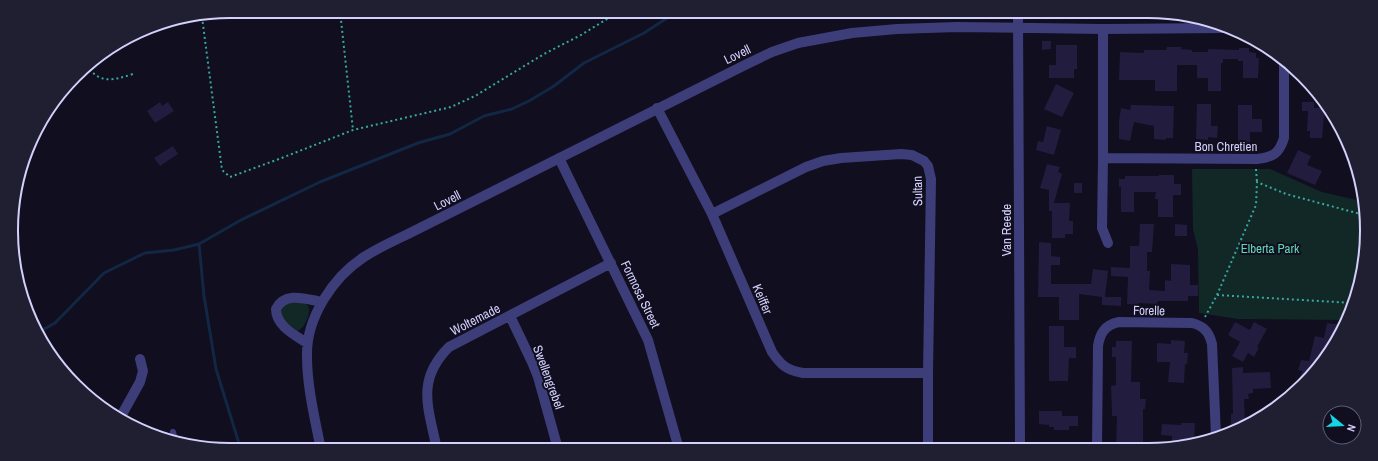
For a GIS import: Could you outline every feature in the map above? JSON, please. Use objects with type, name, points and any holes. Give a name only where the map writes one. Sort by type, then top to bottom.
[{"type":"street","name":"Van Reede","points":[[1018,18],[1020,443]]},
{"type":"street","name":"Lovell","points":[[320,443],[308,369],[308,343],[313,324],[322,302],[335,283],[348,269],[364,257],[752,61],[798,43],[852,33],[897,29],[957,27],[1103,29],[1213,28]]},
{"type":"street","points":[[1103,29],[1102,228],[1108,243]]},
{"type":"street","name":"Bon Chretien","points":[[1103,158],[1257,159],[1271,157],[1277,153],[1282,146],[1284,138],[1284,68]]},
{"type":"street","name":"Keiffer","points":[[657,108],[712,214],[772,352],[780,363],[787,369],[802,374],[928,373]]},
{"type":"street","name":"Sultan","points":[[712,214],[806,167],[823,161],[840,158],[901,154],[912,155],[924,161],[928,166],[931,179],[928,443]]},
{"type":"street","name":"Formosa Street","points":[[559,158],[648,340],[677,443]]},
{"type":"street","name":"Woltemade","points":[[435,443],[427,404],[427,393],[431,372],[439,357],[449,347],[611,263]]},
{"type":"street","points":[[308,343],[280,323],[277,318],[276,310],[282,301],[287,299],[296,298],[322,302]]},
{"type":"street","name":"Swellengrebel","points":[[510,316],[538,377],[556,443]]},
{"type":"street","name":"Forelle","points":[[1097,443],[1098,346],[1100,338],[1107,327],[1113,323],[1119,322],[1192,323],[1204,327],[1212,344],[1216,432]]},
{"type":"street","points":[[122,414],[140,382],[143,371],[140,359]]},
{"type":"path","points":[[341,18],[353,130]]},
{"type":"path","points":[[202,20],[222,170],[230,177],[353,130],[451,107],[475,96],[544,54],[581,35],[609,18]]},
{"type":"path","points":[[91,70],[99,78],[105,79],[116,79],[133,74]]},
{"type":"path","points":[[1204,318],[1217,295],[1256,205],[1256,169]]},
{"type":"path","points":[[1257,182],[1286,194],[1360,214]]},
{"type":"path","points":[[1217,295],[1348,303]]},
{"type":"green space","name":"Elberta Park","points":[[1192,169],[1270,169],[1322,192],[1358,200],[1360,217],[1360,244],[1356,272],[1349,299],[1340,320],[1238,319],[1199,313],[1198,249],[1193,229]]},
{"type":"green space","points":[[290,302],[302,302],[308,306],[309,309],[306,322],[298,331],[281,319],[281,308]]},
{"type":"building","points":[[1042,41],[1051,41],[1051,49],[1042,50]]},
{"type":"building","points":[[1056,45],[1077,45],[1077,69],[1074,69],[1074,78],[1049,78],[1049,65],[1056,65]]},
{"type":"building","points":[[1167,47],[1181,47],[1181,49],[1192,50],[1192,52],[1208,52],[1208,49],[1239,50],[1239,48],[1249,48],[1249,52],[1256,53],[1256,58],[1259,58],[1258,78],[1243,78],[1243,61],[1238,61],[1238,59],[1223,59],[1223,63],[1221,63],[1221,91],[1208,91],[1208,78],[1197,78],[1197,65],[1177,65],[1177,91],[1155,91],[1155,80],[1119,80],[1120,52],[1144,53],[1144,50],[1166,50]]},
{"type":"building","points":[[1056,84],[1074,93],[1062,117],[1044,109]]},
{"type":"building","points":[[160,102],[162,106],[168,102],[174,111],[155,123],[147,111]]},
{"type":"building","points":[[1302,102],[1314,102],[1314,108],[1321,108],[1327,116],[1324,116],[1322,138],[1310,138],[1310,131],[1307,131],[1308,111],[1302,111]]},
{"type":"building","points":[[1197,104],[1211,104],[1211,126],[1218,126],[1217,138],[1208,137],[1208,140],[1196,139]]},
{"type":"building","points":[[1131,105],[1174,106],[1173,138],[1166,138],[1166,140],[1154,139],[1154,126],[1134,122],[1130,141],[1119,139],[1121,108],[1130,110]]},
{"type":"building","points":[[1238,105],[1252,105],[1252,119],[1262,119],[1262,132],[1250,132],[1250,142],[1238,142]]},
{"type":"building","points":[[1047,126],[1061,130],[1054,155],[1036,150],[1038,141],[1043,142]]},
{"type":"building","points":[[173,146],[178,154],[160,166],[154,158]]},
{"type":"building","points":[[1298,150],[1311,156],[1307,165],[1322,171],[1315,185],[1287,173]]},
{"type":"building","points":[[1047,164],[1060,167],[1058,172],[1062,174],[1054,203],[1070,203],[1069,221],[1073,221],[1073,234],[1065,234],[1065,238],[1052,238],[1052,211],[1049,211],[1049,190],[1040,188]]},
{"type":"building","points":[[1174,175],[1174,184],[1181,184],[1181,195],[1173,195],[1173,217],[1158,217],[1158,199],[1155,199],[1156,192],[1134,192],[1134,212],[1121,212],[1121,187],[1119,187],[1119,179],[1125,179],[1125,176]]},
{"type":"building","points":[[1074,183],[1082,183],[1082,193],[1074,193]]},
{"type":"building","points":[[1140,224],[1154,224],[1152,252],[1147,252],[1147,271],[1150,271],[1149,290],[1165,291],[1165,280],[1171,281],[1171,264],[1190,265],[1190,285],[1198,285],[1198,296],[1188,296],[1188,301],[1158,301],[1157,304],[1138,303],[1138,305],[1127,304],[1128,277],[1111,276],[1111,267],[1130,268],[1130,246],[1139,246]]},
{"type":"building","points":[[1175,224],[1187,225],[1187,236],[1175,236]]},
{"type":"building","points":[[1039,242],[1051,243],[1051,256],[1060,257],[1060,265],[1051,265],[1051,284],[1091,284],[1093,269],[1108,271],[1105,297],[1121,297],[1121,306],[1102,305],[1102,297],[1079,294],[1079,320],[1059,320],[1059,297],[1038,297]]},
{"type":"building","points":[[1235,322],[1250,330],[1254,322],[1267,329],[1257,347],[1259,348],[1254,357],[1248,353],[1243,362],[1232,356],[1240,342],[1228,335]]},
{"type":"building","points":[[1327,323],[1338,325],[1324,349],[1300,379],[1302,371],[1298,370],[1301,360],[1309,361],[1315,336],[1324,338]]},
{"type":"building","points":[[1049,326],[1064,326],[1064,347],[1076,347],[1076,358],[1069,358],[1068,381],[1049,381]]},
{"type":"building","points":[[1171,340],[1185,341],[1184,353],[1188,353],[1187,364],[1185,364],[1184,383],[1168,382],[1170,362],[1157,362],[1157,343],[1171,344]]},
{"type":"building","points":[[1116,341],[1132,341],[1131,382],[1140,382],[1140,399],[1146,399],[1145,409],[1143,409],[1143,442],[1116,443],[1117,416],[1112,416],[1111,386],[1116,385],[1116,357],[1112,357],[1112,347],[1116,347]]},
{"type":"building","points":[[1243,367],[1243,373],[1270,372],[1271,388],[1253,389],[1253,393],[1248,394],[1249,399],[1244,399],[1245,419],[1235,424],[1231,424],[1231,414],[1233,414],[1232,368]]},
{"type":"building","points":[[1039,411],[1062,411],[1062,416],[1078,416],[1078,426],[1069,426],[1069,430],[1054,430],[1054,427],[1049,427],[1049,425],[1039,424]]},
{"type":"building","points":[[1181,423],[1195,423],[1194,438],[1172,441],[1172,436],[1161,435],[1162,424],[1181,425]]},
{"type":"waterway","points":[[43,330],[55,323],[104,273],[145,253],[174,250],[199,244],[241,220],[320,182],[418,143],[450,134],[484,116],[512,109],[554,86],[584,63],[644,33],[667,18]]},
{"type":"waterway","points":[[199,244],[204,296],[216,369],[239,443]]}]
